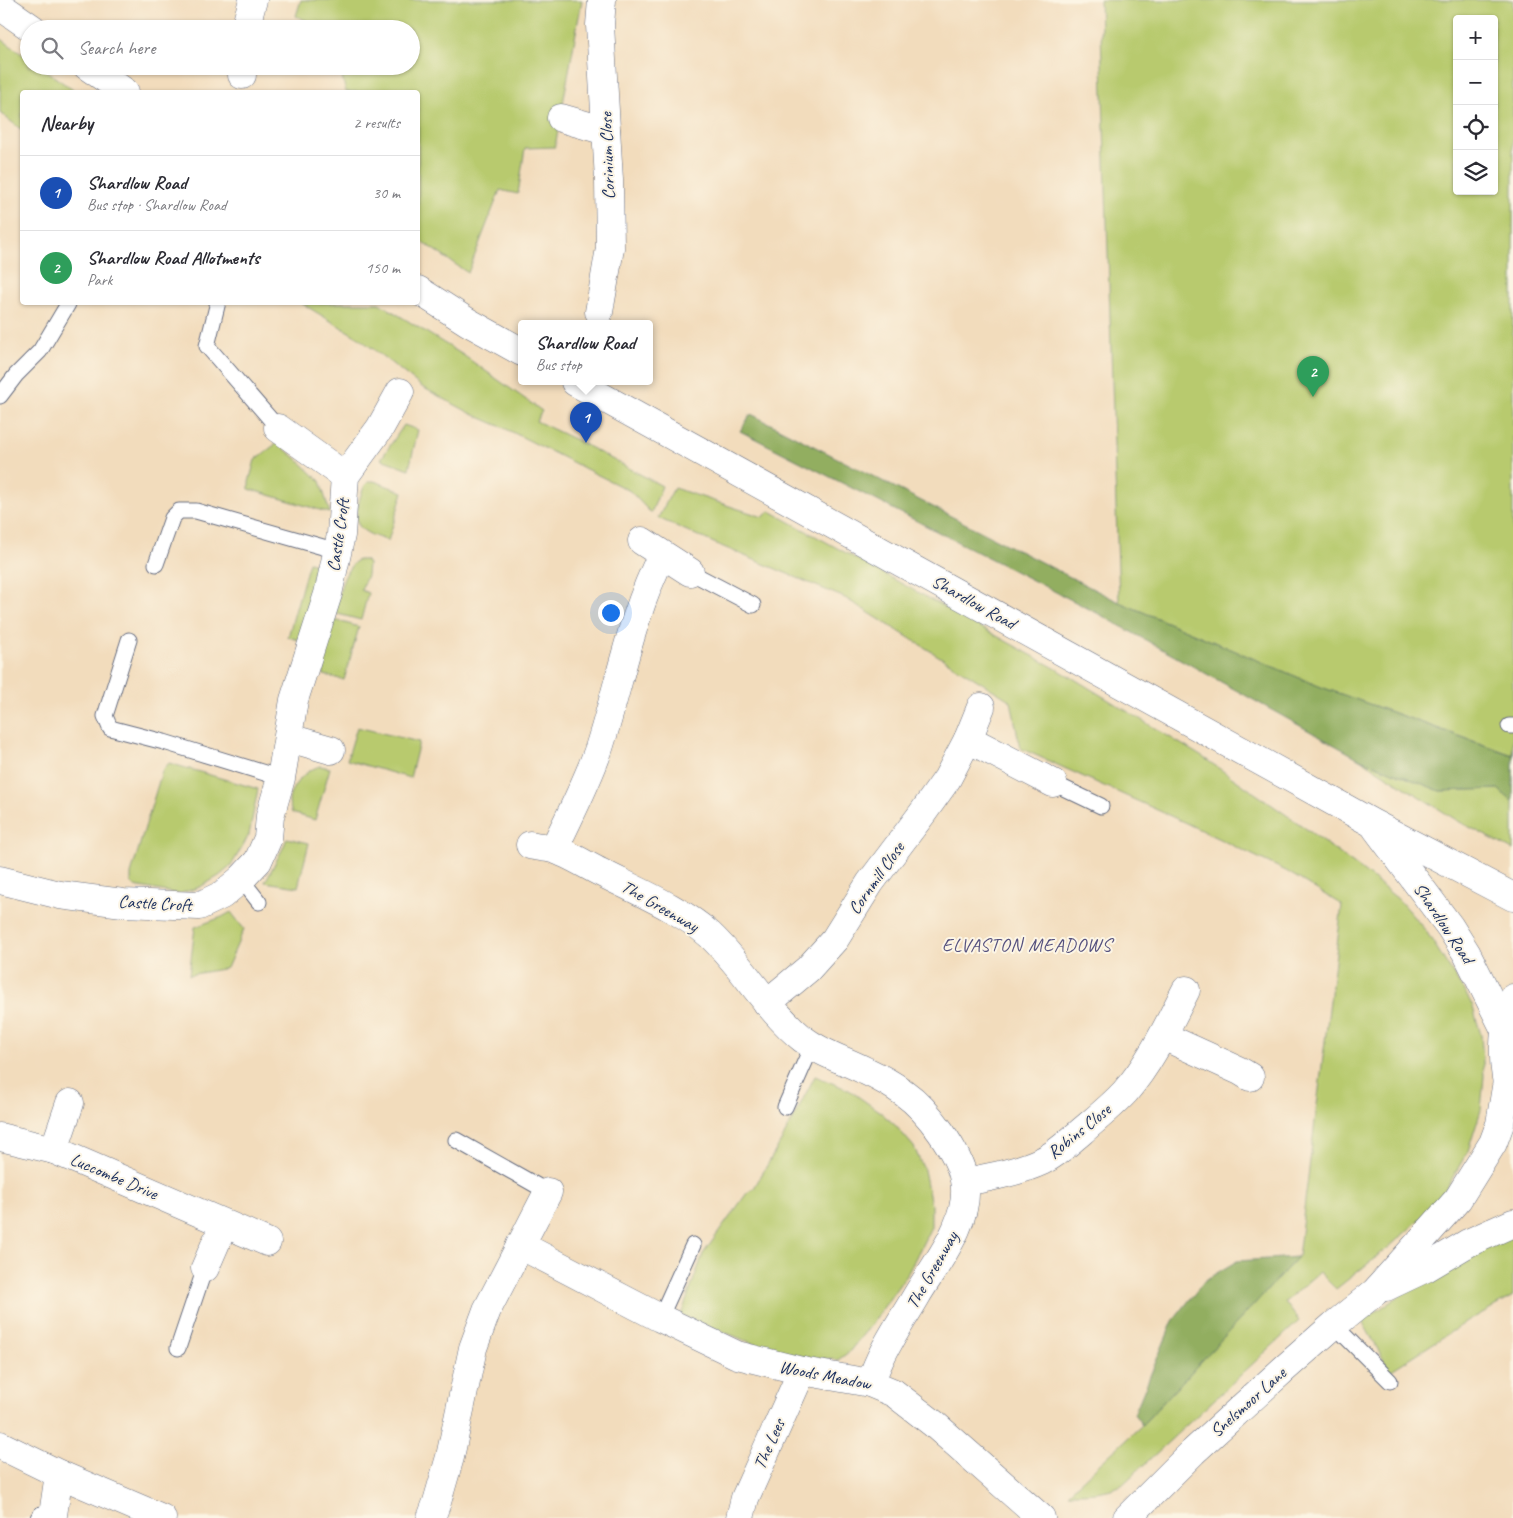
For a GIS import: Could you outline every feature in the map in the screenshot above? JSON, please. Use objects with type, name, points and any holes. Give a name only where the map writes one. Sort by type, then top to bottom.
[{"type":"street","points":[[247,20],[253,0]]},
{"type":"street","name":"Corinium Close","points":[[599,312],[610,248],[609,180],[600,25],[602,0]]},
{"type":"street","points":[[0,6],[20,20]]},
{"type":"street","points":[[100,75],[122,90]]},
{"type":"street","points":[[560,118],[606,131]]},
{"type":"street","points":[[420,291],[468,322],[518,350]]},
{"type":"street","name":"Shardlow Road","points":[[580,385],[1372,823],[1513,897]]},
{"type":"street","name":"Castle Croft","points":[[0,880],[60,895],[123,903],[199,906],[222,895],[258,861],[268,838],[270,816],[282,778],[294,700],[328,594],[338,551],[341,535],[345,476],[380,428],[400,392]]},
{"type":"street","name":"Castle Croft","points":[[278,428],[345,476]]},
{"type":"street","name":"The Greenway","points":[[690,572],[652,548],[650,579],[628,642],[599,750],[542,847],[665,906],[694,923],[710,935],[791,1029],[812,1046],[867,1071],[905,1094],[925,1113],[946,1139],[960,1164],[965,1182],[964,1204],[948,1247],[883,1353],[870,1383]]},
{"type":"street","name":"Cornmill Close","points":[[767,1003],[808,969],[835,939],[870,883],[947,779],[968,739],[981,707]]},
{"type":"street","points":[[289,738],[331,750]]},
{"type":"street","points":[[968,739],[1052,783]]},
{"type":"street","name":"Shardlow Road","points":[[1372,823],[1467,954],[1505,1030]]},
{"type":"street","name":"Robins Close","points":[[965,1182],[1025,1168],[1044,1160],[1102,1114],[1125,1091],[1163,1036],[1186,990]]},
{"type":"street","name":"Snelsmoor Lane","points":[[1127,1518],[1193,1452],[1284,1369],[1375,1292],[1458,1198],[1493,1143],[1510,1092],[1504,1059],[1505,1030],[1513,998]]},
{"type":"street","points":[[1163,1036],[1240,1070],[1250,1077]]},
{"type":"street","points":[[54,1150],[70,1102]]},
{"type":"street","name":"Luccombe Drive","points":[[0,1137],[54,1150],[267,1242]]},
{"type":"street","points":[[431,1518],[450,1457],[473,1348],[486,1310],[548,1192]]},
{"type":"street","name":"Snelsmoor Lane","points":[[1375,1292],[1426,1268],[1468,1243],[1513,1223]]},
{"type":"street","points":[[205,1268],[224,1224]]},
{"type":"street","name":"Woods Meadow","points":[[520,1245],[660,1318],[737,1355],[802,1371],[870,1383],[894,1393],[914,1407],[1042,1518]]},
{"type":"street","name":"The Lees","points":[[740,1518],[745,1498],[802,1371]]},
{"type":"street","points":[[0,1445],[59,1474],[162,1518]]},
{"type":"street","points":[[47,1517],[59,1474]]},
{"type":"lane","points":[[0,396],[16,374],[40,351],[67,305]]},
{"type":"lane","name":"Castle Croft","points":[[217,305],[207,346],[278,428]]},
{"type":"lane","points":[[156,564],[172,518],[179,511],[196,512],[338,551]]},
{"type":"lane","points":[[690,572],[753,605]]},
{"type":"lane","points":[[129,640],[105,716],[110,728],[164,742],[282,778]]},
{"type":"lane","points":[[1052,783],[1101,806]]},
{"type":"lane","points":[[241,879],[259,902]]},
{"type":"lane","points":[[785,1107],[812,1046]]},
{"type":"lane","points":[[456,1140],[548,1192]]},
{"type":"lane","points":[[660,1318],[693,1245]]},
{"type":"lane","points":[[178,1348],[205,1268]]},
{"type":"lane","points":[[1334,1325],[1390,1382]]},
{"type":"green space","points":[[301,0],[582,0],[555,147],[525,148],[518,194],[500,190],[468,273],[420,240],[420,90],[345,90],[341,75],[420,75],[420,20],[305,20],[296,16]]},
{"type":"green space","points":[[1100,0],[1513,0],[1513,755],[1321,687],[1119,602]]},
{"type":"green space","points":[[0,38],[20,52],[20,75],[52,75],[73,90],[20,90],[20,128],[0,113]]},
{"type":"green space","points":[[304,305],[382,305],[463,355],[542,411],[536,421],[662,486],[651,513],[630,491],[472,414],[422,387],[359,338]]},
{"type":"green space","points":[[751,414],[1119,602],[1321,687],[1512,755],[1513,749],[1513,802],[1498,789],[1440,791],[1358,758],[1097,613],[740,431]]},
{"type":"green space","points":[[404,425],[418,430],[409,469],[381,459]]},
{"type":"green space","points":[[277,443],[320,481],[330,513],[249,489],[255,460]]},
{"type":"green space","points":[[374,481],[403,492],[388,541],[364,530],[360,527],[357,520],[362,491],[367,483]]},
{"type":"green space","points":[[674,488],[763,517],[770,511],[1071,677],[1204,758],[1301,825],[1398,899],[1426,931],[1472,1004],[1481,1035],[1484,1076],[1481,1110],[1468,1151],[1446,1189],[1427,1213],[1389,1247],[1336,1289],[1319,1272],[1285,1302],[1299,1321],[1122,1485],[1089,1493],[1068,1493],[1142,1425],[1298,1257],[1342,905],[1286,871],[1186,823],[1020,748],[1011,701],[845,598],[658,518]]},
{"type":"green space","points":[[357,560],[365,560],[368,564],[367,575],[361,590],[368,593],[361,620],[334,613],[344,577]]},
{"type":"green space","points":[[309,562],[323,566],[299,640],[288,637]]},
{"type":"green space","points":[[331,619],[359,627],[344,680],[324,675],[322,652]]},
{"type":"green space","points":[[357,727],[419,742],[410,778],[347,760]]},
{"type":"green space","points":[[1358,758],[1440,791],[1498,789],[1513,802],[1513,850],[1458,821]]},
{"type":"green space","points":[[169,763],[258,789],[249,835],[231,866],[219,876],[200,887],[179,894],[134,886],[131,882],[131,874],[162,771]]},
{"type":"green space","points":[[320,766],[330,768],[315,820],[292,813],[289,801],[292,790],[304,775]]},
{"type":"green space","points":[[287,838],[309,843],[298,887],[265,882]]},
{"type":"green space","points":[[231,912],[244,929],[227,968],[189,975],[195,927]]},
{"type":"green space","points":[[815,1076],[849,1090],[895,1125],[914,1147],[924,1170],[931,1205],[931,1227],[909,1271],[874,1321],[849,1352],[838,1360],[772,1351],[681,1315],[703,1254],[747,1193],[754,1188]]},
{"type":"green space","points":[[1513,1231],[1513,1296],[1468,1321],[1390,1371],[1362,1321],[1405,1292]]},
{"type":"green space","points":[[1298,1257],[1142,1425],[1134,1414],[1173,1321],[1205,1280],[1237,1261]]},
{"type":"place","name":"Shardlow Road Allotments","points":[[1313,397]]},
{"type":"place","name":"Shardlow Road","points":[[586,443]]},
{"type":"district","name":"ELVASTON MEADOWS","points":[[1027,944]]}]
